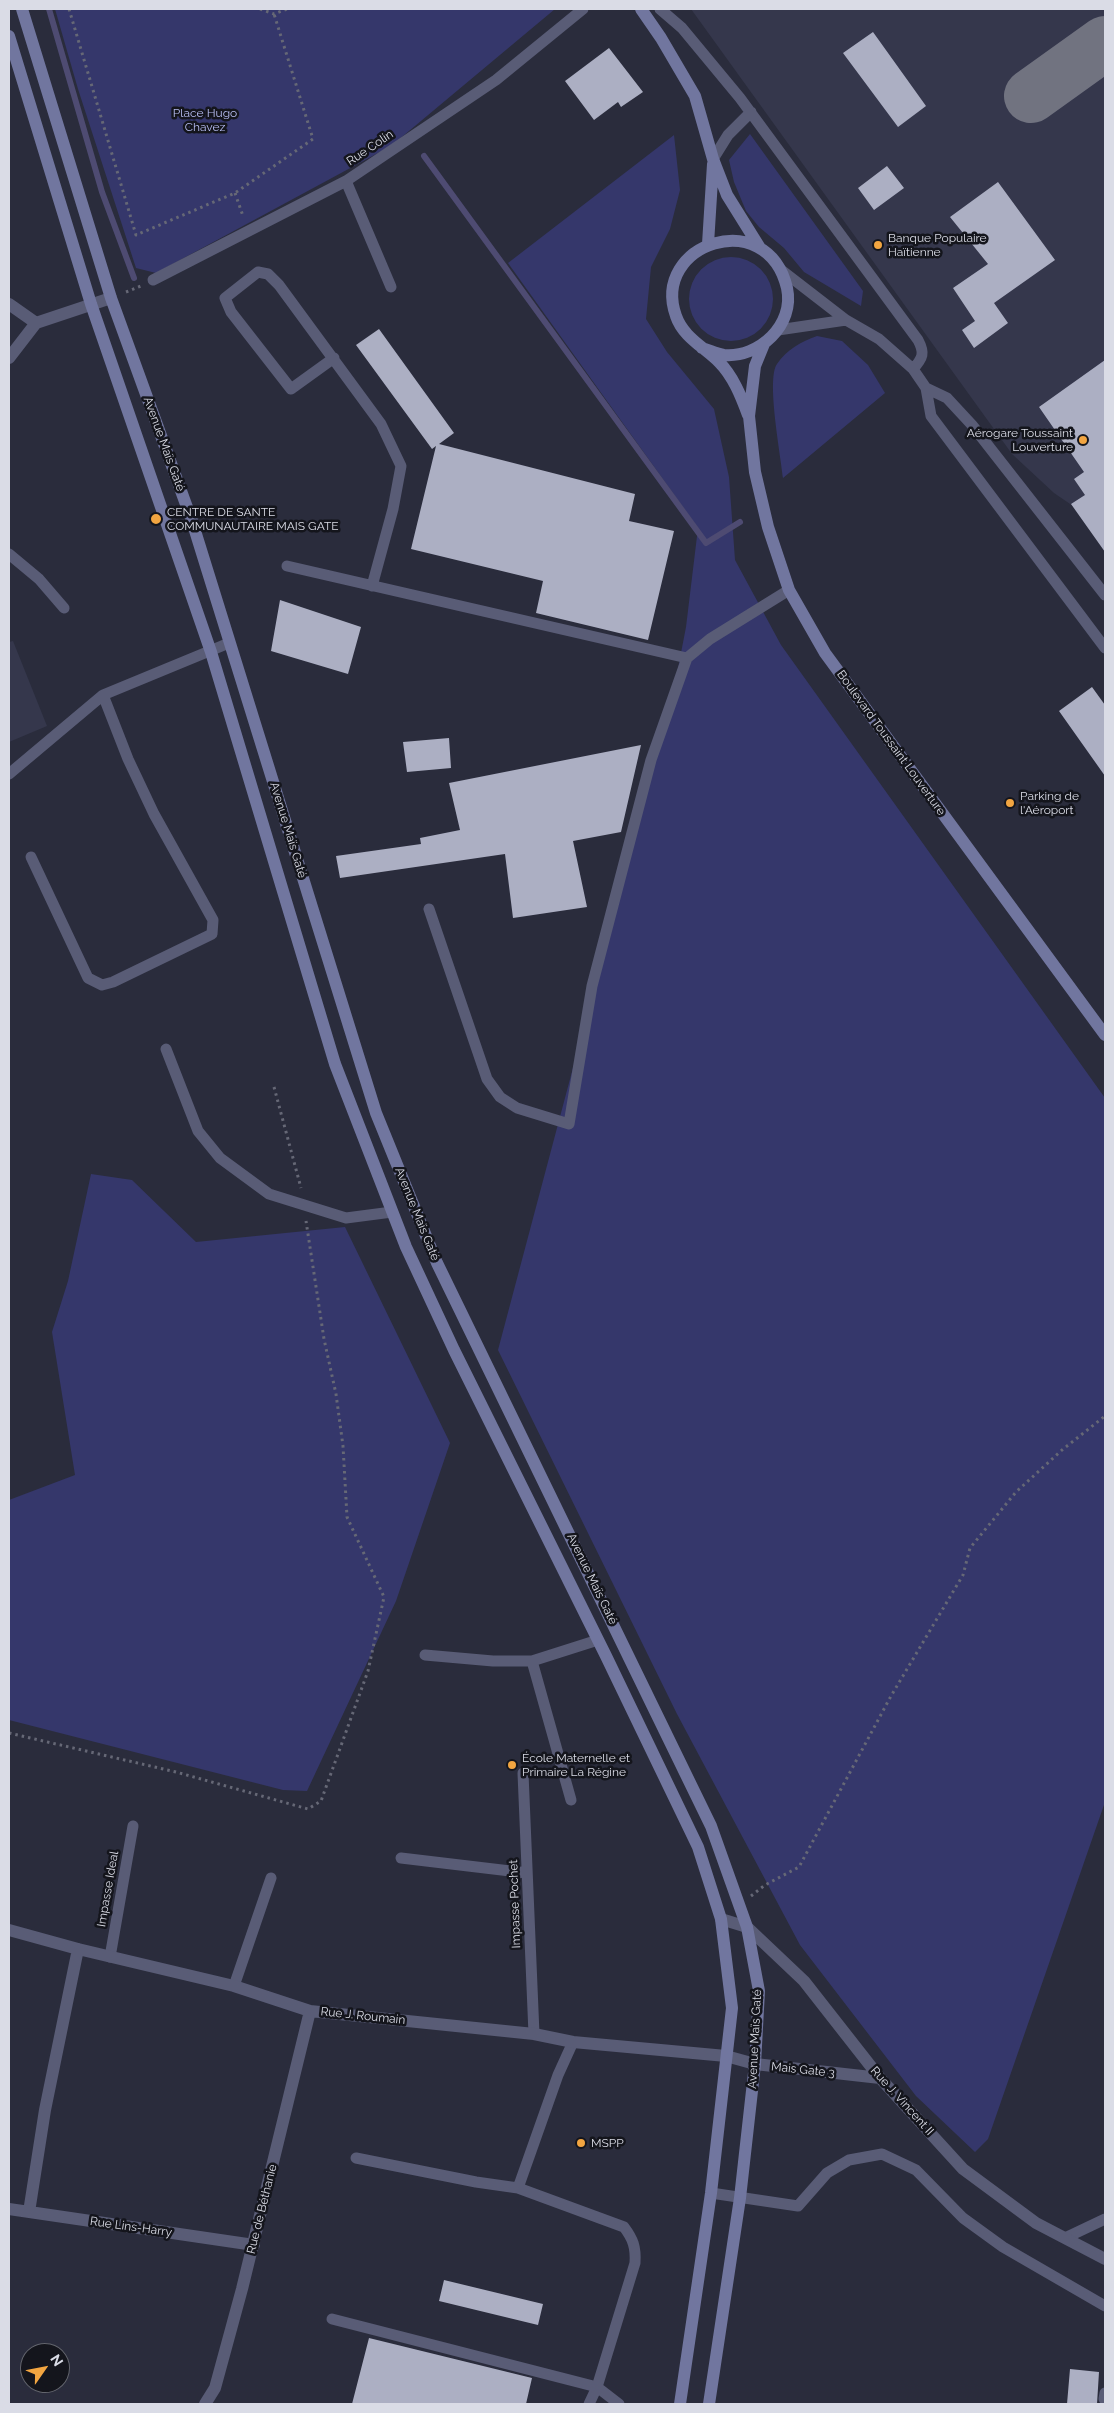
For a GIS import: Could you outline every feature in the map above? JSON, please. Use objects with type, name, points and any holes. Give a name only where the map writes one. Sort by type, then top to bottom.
[{"type":"main road","name":"Avenue Maïs Gaté","points":[[22,9],[111,298],[192,521],[376,1113],[437,1263],[711,1826],[748,1927],[759,1991],[755,2064],[740,2198],[709,2404]]},
{"type":"main road","points":[[640,9],[695,96],[713,159],[727,195],[760,248]]},
{"type":"main road","name":"Avenue Maïs Gaté","points":[[9,36],[91,304],[211,652],[335,1064],[406,1247],[454,1350],[698,1847],[721,1920],[732,2008],[711,2193],[680,2404]]},
{"type":"main road","points":[[708,244],[713,159]]},
{"type":"main road","points":[[725,240],[743,241],[760,248],[772,257],[780,270],[787,290],[786,311],[778,330],[764,344],[745,353],[723,355],[702,348],[686,334],[676,315],[673,294],[678,273],[690,256],[708,244],[725,240]]},
{"type":"main road","name":"Boulevard Toussaint Louverture","points":[[749,416],[755,366],[764,344]]},
{"type":"main road","name":"Boulevard Toussaint Louverture","points":[[702,348],[720,363],[736,386],[749,416],[760,490],[768,527],[789,590],[825,653],[1105,1035]]},
{"type":"street","points":[[9,358],[36,323],[111,298]]},
{"type":"street","points":[[9,304],[36,323]]},
{"type":"street","name":"Rue J. Vincent II","points":[[721,1920],[748,1927],[804,1981],[880,2078],[963,2169],[1036,2223],[1105,2259]]},
{"type":"street","name":"Rue J. Roumain","points":[[9,1930],[78,1949],[234,1986],[310,2011],[534,2034],[573,2042],[726,2056]]},
{"type":"street","points":[[29,2212],[45,2110],[78,1949]]},
{"type":"street","name":"Rue de Béthanie","points":[[205,2404],[215,2388],[254,2245],[310,2011]]},
{"type":"street","name":"Mais Gate 3","points":[[726,2056],[755,2064],[880,2078]]},
{"type":"street","name":"Rue Lins-Harry","points":[[9,2209],[254,2245]]},
{"type":"lane","name":"Rue Colin","points":[[149,282],[346,181],[496,80],[583,9]]},
{"type":"lane","points":[[660,9],[682,28],[751,112],[918,340],[923,350],[923,356],[913,369]]},
{"type":"lane","points":[[713,159],[728,135],[751,112]]},
{"type":"lane","points":[[346,181],[391,287]]},
{"type":"lane","points":[[780,270],[846,320],[879,339],[913,369],[926,388],[931,416],[1105,648]]},
{"type":"lane","points":[[334,358],[291,389],[231,312],[225,298],[258,272],[268,274],[279,285],[334,358],[382,424],[401,466],[393,510],[372,586]]},
{"type":"lane","points":[[778,330],[846,320]]},
{"type":"lane","points":[[926,388],[947,398],[972,424],[1105,595]]},
{"type":"lane","points":[[9,554],[39,579],[64,608]]},
{"type":"lane","points":[[287,566],[687,658]]},
{"type":"lane","points":[[429,909],[487,1079],[500,1097],[517,1108],[569,1124],[595,976],[651,760],[687,658],[710,639],[789,590]]},
{"type":"lane","points":[[9,774],[103,696],[230,643]]},
{"type":"lane","points":[[31,857],[88,978],[102,985],[113,982],[212,934],[213,920],[154,814],[128,759],[103,696]]},
{"type":"lane","points":[[166,1049],[198,1131],[220,1158],[269,1194],[346,1218],[392,1212]]},
{"type":"lane","points":[[425,1655],[493,1661],[532,1661],[598,1640]]},
{"type":"lane","points":[[532,1661],[571,1800]]},
{"type":"lane","name":"Impasse Pochet","points":[[523,1773],[534,2034]]},
{"type":"lane","name":"Impasse Ideal","points":[[110,1956],[133,1826]]},
{"type":"lane","points":[[401,1858],[527,1873]]},
{"type":"lane","points":[[234,1986],[271,1878]]},
{"type":"lane","points":[[518,2188],[558,2075],[573,2042]]},
{"type":"lane","points":[[711,2193],[798,2206],[827,2173],[849,2160],[882,2154],[916,2170],[963,2218],[1003,2247],[1105,2306]]},
{"type":"lane","points":[[356,2158],[476,2182],[518,2188],[545,2196],[624,2227],[632,2238],[636,2249],[635,2263],[597,2387],[589,2404]]},
{"type":"lane","points":[[1065,2238],[1105,2219]]},
{"type":"lane","points":[[332,2319],[597,2387],[619,2404]]},
{"type":"path","points":[[69,9],[136,234],[235,194],[313,139],[274,14]]},
{"type":"path","points":[[260,9],[274,14],[287,9]]},
{"type":"path","points":[[235,194],[248,231]]},
{"type":"path","points":[[127,292],[149,282]]},
{"type":"path","points":[[9,1733],[176,1772],[308,1809],[321,1801],[368,1671],[384,1597],[347,1518],[344,1446],[336,1394],[324,1339],[300,1183],[274,1087]]},
{"type":"path","points":[[741,1904],[766,1884],[799,1867],[891,1696],[963,1575],[970,1548],[1016,1492],[1062,1450],[1105,1416]]},
{"type":"shaded area","points":[[691,9],[1105,9],[1105,533],[1098,523],[1054,493],[1012,454]]},
{"type":"shaded area","points":[[13,641],[47,726],[9,742],[9,642]]},
{"type":"green space","name":"Place Hugo Chavez","points":[[55,9],[555,9],[391,146],[156,273],[136,268],[78,89]]},
{"type":"green space","points":[[750,134],[863,291],[861,306],[804,272],[784,248],[759,227],[746,211],[734,182],[729,160]]},
{"type":"green space","points":[[674,135],[680,190],[670,229],[651,267],[646,319],[667,352],[714,409],[729,477],[735,560],[781,645],[1105,1098],[1105,1802],[988,2139],[975,2152],[916,2096],[800,1945],[677,1714],[498,1350],[675,684],[686,627],[698,528],[508,263]]},
{"type":"green space","points":[[731,257],[747,260],[761,269],[770,283],[773,299],[770,315],[761,329],[747,338],[731,341],[715,338],[701,329],[692,315],[689,299],[692,283],[701,269],[715,260]]},
{"type":"green space","points":[[817,336],[842,341],[868,365],[885,393],[783,478],[775,418],[774,372],[777,364],[790,350]]},
{"type":"green space","points":[[91,1174],[132,1180],[196,1242],[345,1227],[450,1443],[396,1601],[307,1791],[283,1790],[9,1720],[9,1500],[75,1475],[52,1332],[68,1281]]},
{"type":"building","points":[[873,32],[926,106],[898,127],[843,53]]},
{"type":"building","points":[[609,48],[643,92],[621,107],[618,102],[594,120],[565,81]]},
{"type":"building","points":[[887,166],[904,188],[874,210],[858,188]]},
{"type":"building","points":[[998,182],[1055,260],[994,303],[1008,323],[974,348],[962,330],[975,321],[953,288],[988,264],[950,217]]},
{"type":"building","points":[[379,329],[454,433],[439,444],[635,494],[629,521],[674,531],[648,640],[536,613],[543,581],[411,549],[436,446],[432,449],[356,345]]},
{"type":"building","name":"Aérogare Toussaint Louverture","points":[[1105,360],[1105,552],[1071,504],[1085,495],[1074,479],[1084,472],[1039,407]]},
{"type":"building","points":[[280,600],[361,627],[348,674],[271,651]]},
{"type":"building","points":[[1092,687],[1105,705],[1105,776],[1059,711]]},
{"type":"building","points":[[449,738],[451,768],[407,772],[403,742]]},
{"type":"building","points":[[641,745],[621,832],[573,841],[587,907],[513,918],[505,854],[340,878],[336,856],[421,844],[420,838],[460,830],[449,783]]},
{"type":"building","points":[[444,2280],[543,2304],[538,2325],[439,2301]]},
{"type":"building","points":[[369,2338],[532,2378],[526,2404],[352,2404]]},
{"type":"building","points":[[1070,2369],[1099,2372],[1097,2404],[1067,2404]]},
{"type":"waterway","points":[[49,9],[102,192],[134,278]]},
{"type":"waterway","points":[[424,156],[706,543],[740,522]]},
{"type":"taxiway","points":[[1031,96],[1105,43]]},
{"type":"place","name":"Banque Populaire Haïtienne","points":[[878,245]]},
{"type":"place","name":"Aérogare Toussaint Louverture","points":[[1083,440]]},
{"type":"place","name":"CENTRE DE SANTE COMMUNAUTAIRE MAIS GATE","points":[[156,519]]},
{"type":"place","name":"Parking de l'Aéroport","points":[[1010,803]]},
{"type":"place","name":"École Maternelle et Primaire La Régine","points":[[512,1765]]},
{"type":"place","name":"MSPP","points":[[581,2143]]}]
